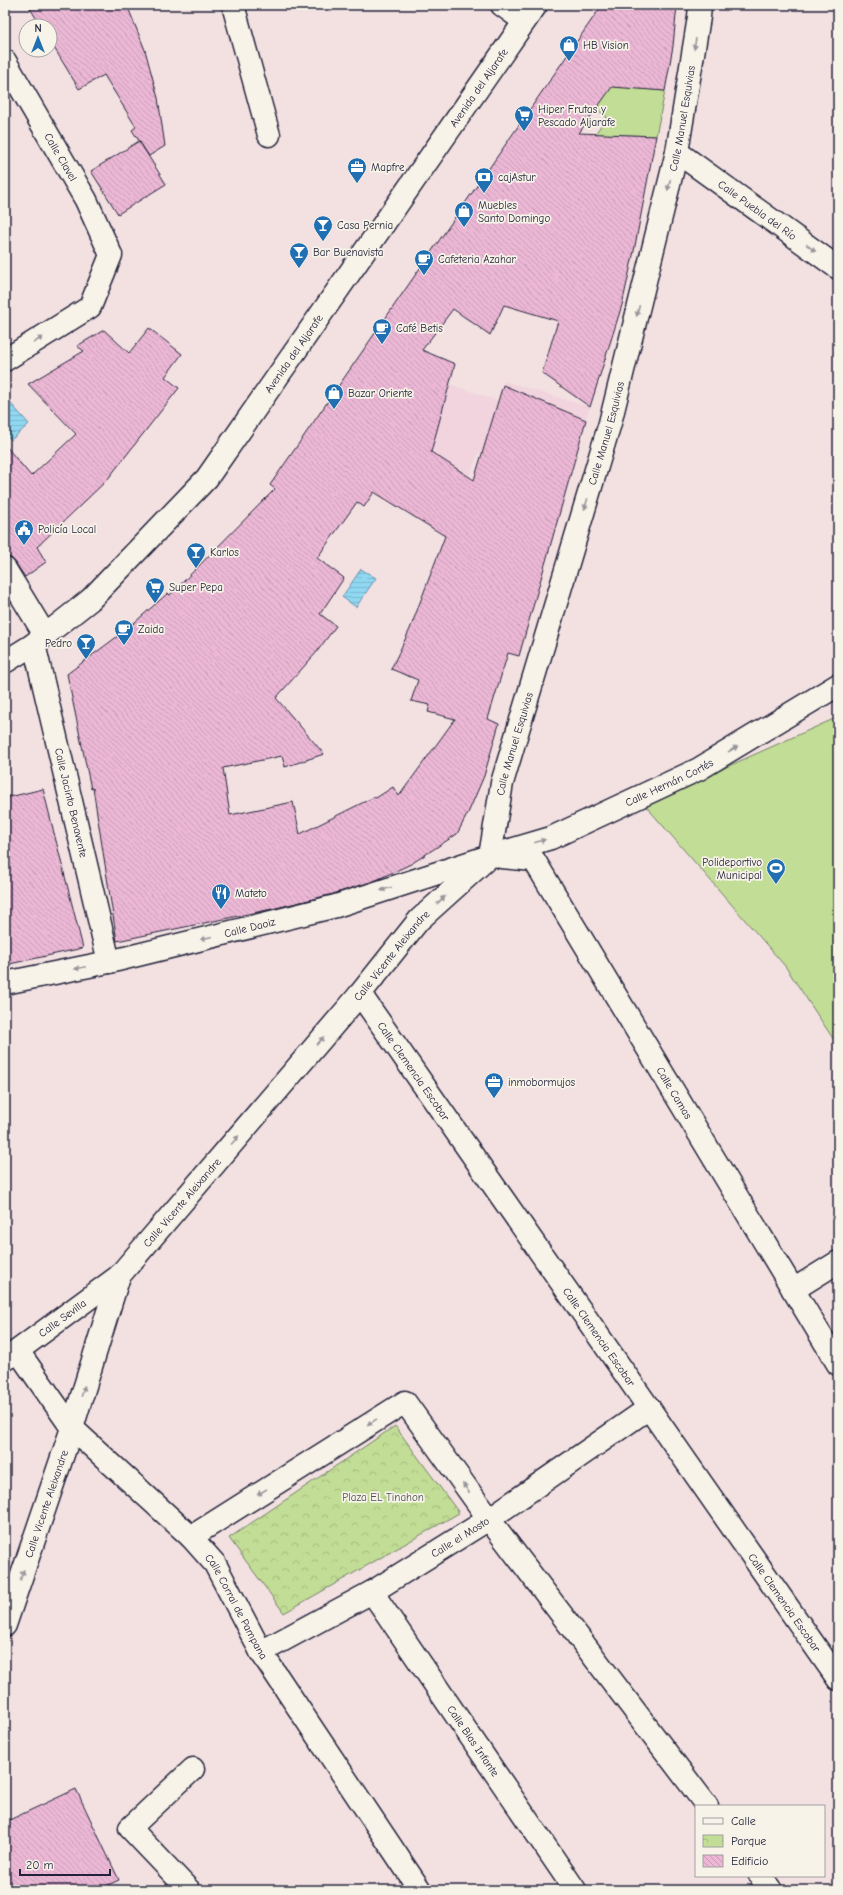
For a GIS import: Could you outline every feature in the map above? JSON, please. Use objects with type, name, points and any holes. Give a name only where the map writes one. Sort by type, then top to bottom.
[{"type":"street","points":[[234,5],[269,135]]},
{"type":"street","points":[[502,5],[530,13]]},
{"type":"street","name":"Calle Manuel Esquivias","points":[[490,856],[502,783],[610,423],[677,152],[700,5]]},
{"type":"street","name":"Avenida del Aljarafe","points":[[5,662],[39,639],[90,600],[207,478],[530,13]]},
{"type":"street","name":"Calle Clavel","points":[[5,61],[86,200],[110,255],[90,307],[5,360]]},
{"type":"street","name":"Calle Puebla del Río","points":[[677,152],[838,268]]},
{"type":"street","name":"Calle Jacinto Benavente","points":[[5,569],[39,639],[109,962]]},
{"type":"street","name":"Calle Hernán Cortés","points":[[490,856],[551,838],[699,769],[838,685]]},
{"type":"street","name":"Calle Daoiz","points":[[5,983],[109,962],[336,906],[490,856]]},
{"type":"street","name":"Calle Vicente Aleixandre","points":[[5,1625],[72,1428],[118,1276],[360,994],[419,920],[490,856]]},
{"type":"street","name":"Calle Camas","points":[[490,856],[534,860],[838,1364]]},
{"type":"street","name":"Calle Clemencia Escobar","points":[[360,994],[838,1679]]},
{"type":"street","points":[[793,1290],[838,1262]]},
{"type":"street","name":"Calle Sevilla","points":[[12,1356],[118,1276]]},
{"type":"street","name":"Calle Corral de Pampana","points":[[12,1356],[72,1428],[191,1537],[215,1564],[261,1652],[420,1890]]},
{"type":"street","points":[[191,1537],[405,1402],[489,1519],[706,1805]]},
{"type":"street","name":"Calle el Mosto","points":[[261,1652],[372,1592],[489,1519],[649,1408]]},
{"type":"street","name":"Calle Blas Infante","points":[[372,1592],[575,1890]]},
{"type":"street","points":[[188,1890],[130,1828],[193,1769]]},
{"type":"street","points":[[761,1877],[770,1890]]},
{"type":"shaded area","points":[[504,381],[590,407],[574,460],[517,462],[479,452],[469,477],[431,452],[450,384],[498,401]]},
{"type":"green space","points":[[610,86],[665,91],[656,136],[595,134],[607,117],[596,109]]},
{"type":"green space","name":"Polideportivo Municipal","points":[[838,717],[838,1046],[785,966],[644,804]]},
{"type":"green space","name":"Plaza EL Tinahon","points":[[395,1426],[459,1513],[284,1613],[229,1538]]},
{"type":"water","points":[[5,397],[29,424],[11,440],[5,433]]},
{"type":"water","points":[[361,569],[376,578],[356,607],[342,597]]},
{"type":"building","points":[[28,5],[127,5],[145,50],[158,98],[165,146],[149,156],[132,130],[136,127],[104,75],[79,89],[58,54],[58,18],[36,18]]},
{"type":"building","points":[[602,5],[677,5],[673,46],[665,91],[612,87],[579,133],[656,136],[622,305],[590,407],[542,373],[558,321],[504,305],[490,335],[453,309],[422,350],[455,364],[431,452],[474,480],[503,385],[586,420],[519,656],[508,653],[488,719],[499,724],[484,776],[457,834],[411,864],[374,881],[333,894],[272,909],[117,941],[93,788],[91,789],[67,674],[126,630],[168,593],[170,595],[275,489],[270,485]],"holes":[[[374,492],[445,536],[410,629],[391,669],[418,680],[411,701],[430,705],[428,712],[455,719],[399,796],[393,787],[376,798],[374,797],[300,834],[293,802],[230,815],[223,768],[282,756],[285,767],[324,754],[276,698],[316,653],[336,626],[320,614],[344,578],[317,558],[357,502],[364,507]]]},
{"type":"building","points":[[139,141],[166,184],[118,214],[91,171]]},
{"type":"building","points":[[149,328],[182,354],[165,377],[179,388],[107,480],[37,547],[46,562],[25,577],[11,558],[5,557],[5,445],[31,476],[76,434],[28,384],[84,351],[77,346],[104,330],[129,353]]},
{"type":"building","points":[[43,789],[83,948],[5,965],[5,798]]},
{"type":"building","points":[[76,1789],[119,1880],[97,1890],[5,1890],[5,1822]]},
{"type":"place","name":"HB Vision","points":[[569,62]]},
{"type":"place","name":"Hiper Frutas y Pescado Aljarafe","points":[[524,132]]},
{"type":"place","name":"Mapfre","points":[[357,184]]},
{"type":"place","name":"cajAstur","points":[[484,194]]},
{"type":"place","name":"Muebles Santo Domingo","points":[[464,228]]},
{"type":"place","name":"Casa Pernia","points":[[323,242]]},
{"type":"place","name":"Bar Buenavista","points":[[299,269]]},
{"type":"place","name":"Cafeteria Azahar","points":[[424,276]]},
{"type":"place","name":"Café Betis","points":[[382,345]]},
{"type":"place","name":"Bazar Oriente","points":[[334,410]]},
{"type":"place","name":"Policía Local","points":[[24,546]]},
{"type":"place","name":"Karlos","points":[[196,569]]},
{"type":"place","name":"Super Pepa","points":[[155,604]]},
{"type":"place","name":"Zaida","points":[[124,646]]},
{"type":"place","name":"Pedro","points":[[86,660]]},
{"type":"place","name":"Polideportivo Municipal","points":[[776,885]]},
{"type":"place","name":"Mateto","points":[[221,910]]},
{"type":"place","name":"inmobormujos","points":[[494,1099]]}]
